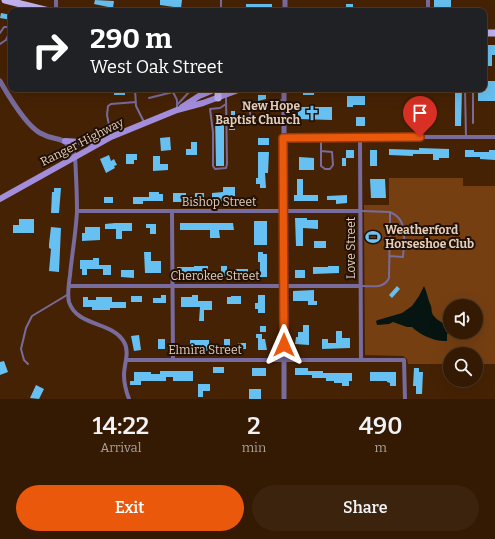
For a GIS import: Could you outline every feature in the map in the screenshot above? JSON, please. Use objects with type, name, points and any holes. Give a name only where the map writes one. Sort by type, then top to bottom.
[{"type":"main road","points":[[5,0],[32,8]]},
{"type":"main road","name":"Ranger Highway","points":[[0,199],[99,143],[209,92]]},
{"type":"main road","points":[[217,92],[218,98]]},
{"type":"main road","name":"Ranger Highway","points":[[177,107],[203,103],[232,92]]},
{"type":"main road","points":[[65,141],[99,143]]},
{"type":"street","points":[[0,81],[32,126],[40,133],[65,141],[72,149],[75,156],[77,211],[68,295],[69,303],[72,308],[84,319],[110,329],[118,334],[125,343],[127,354],[124,374],[126,391],[129,399]]},
{"type":"street","points":[[284,92],[284,399]]},
{"type":"street","name":"Love Street","points":[[360,137],[361,360]]},
{"type":"street","points":[[283,138],[495,137]]},
{"type":"street","name":"Bishop Street","points":[[77,211],[361,211]]},
{"type":"street","points":[[172,212],[173,360]]},
{"type":"street","name":"Cherokee Street","points":[[69,286],[361,286]]},
{"type":"street","name":"Elmira Street","points":[[126,360],[404,360],[405,399]]},
{"type":"lane","points":[[0,33],[4,27],[8,28]]},
{"type":"lane","points":[[0,44],[6,40],[8,35]]},
{"type":"lane","points":[[135,92],[136,102],[144,123]]},
{"type":"lane","points":[[149,98],[173,92],[177,100],[177,107]]},
{"type":"lane","points":[[177,107],[189,92]]},
{"type":"lane","points":[[465,92],[466,137]]},
{"type":"lane","points":[[473,92],[473,123]]},
{"type":"lane","points":[[226,94],[227,164],[226,168],[215,169],[213,166],[213,132],[210,109],[220,108],[226,104]]},
{"type":"lane","points":[[284,100],[254,104],[249,112],[251,118],[256,121],[284,121]]},
{"type":"lane","points":[[111,137],[107,115],[108,106],[110,104],[136,102]]},
{"type":"lane","points":[[321,138],[321,151],[322,168],[330,169],[333,165],[332,152],[321,151]]},
{"type":"lane","points":[[361,211],[390,212],[399,218],[404,226],[403,257],[390,256]]},
{"type":"lane","points":[[361,286],[377,286],[385,284],[388,281],[390,274],[390,212]]},
{"type":"lane","points":[[28,364],[24,360],[21,350],[26,328],[32,316],[68,295]]},
{"type":"shaded area","points":[[389,178],[463,178],[463,186],[495,186],[495,364],[483,364],[483,347],[443,347],[443,364],[408,364],[407,359],[403,356],[365,355],[364,205],[389,205]]},
{"type":"shaded area","points":[[424,286],[433,315],[443,323],[443,339],[447,339],[447,341],[433,339],[423,335],[412,327],[407,327],[393,322],[389,324],[377,325],[376,321],[378,320],[402,313],[412,306]]},
{"type":"building","points":[[95,0],[114,1],[113,8],[94,4]]},
{"type":"building","points":[[160,0],[182,0],[181,8],[160,5]]},
{"type":"building","points":[[434,0],[451,0],[451,8],[434,8]]},
{"type":"building","points":[[246,4],[272,4],[272,8],[246,8]]},
{"type":"building","points":[[346,4],[353,4],[353,8],[346,8]]},
{"type":"building","points":[[1,13],[8,14],[8,19],[0,18]]},
{"type":"building","points":[[488,45],[495,45],[495,55],[492,55],[492,66],[487,66]]},
{"type":"building","points":[[487,81],[495,81],[495,101],[478,101],[478,92],[487,92]]},
{"type":"building","points":[[114,92],[125,92],[125,95],[114,95]]},
{"type":"building","points":[[303,92],[314,92],[314,95],[303,95]]},
{"type":"building","points":[[455,92],[462,92],[461,126],[455,126]]},
{"type":"building","points":[[258,95],[266,95],[266,99],[258,101]]},
{"type":"building","points":[[347,96],[365,96],[365,105],[353,105],[353,107],[347,107]]},
{"type":"building","points":[[298,107],[332,107],[332,120],[298,119]]},
{"type":"building","points":[[231,111],[235,111],[235,130],[229,130],[229,115],[231,115]]},
{"type":"building","points":[[215,115],[224,115],[224,166],[216,166]]},
{"type":"building","points":[[356,117],[365,117],[365,126],[356,126]]},
{"type":"building","points":[[170,137],[171,150],[161,151],[160,138]]},
{"type":"building","points":[[258,138],[269,138],[269,145],[258,145]]},
{"type":"building","points":[[191,142],[197,142],[197,155],[186,155],[186,149],[191,149]]},
{"type":"building","points":[[419,148],[449,149],[449,158],[439,158],[439,160],[433,160],[433,154],[413,154],[413,156],[389,155],[389,149],[419,150]]},
{"type":"building","points":[[346,150],[354,150],[354,158],[346,158]]},
{"type":"building","points":[[370,150],[377,150],[377,166],[370,166]]},
{"type":"building","points":[[465,150],[474,150],[474,152],[489,152],[489,150],[495,150],[495,160],[480,159],[480,157],[465,157]]},
{"type":"building","points":[[258,152],[269,152],[268,173],[265,173],[266,188],[260,188],[260,184],[256,184],[256,178],[258,178]]},
{"type":"building","points":[[126,154],[137,154],[137,160],[134,160],[134,164],[126,164]]},
{"type":"building","points":[[109,155],[111,161],[114,159],[117,165],[114,166],[115,168],[106,173],[100,159]]},
{"type":"building","points":[[153,156],[160,156],[160,164],[168,164],[168,170],[153,171]]},
{"type":"building","points":[[299,157],[314,158],[314,170],[299,170]]},
{"type":"building","points":[[342,158],[346,158],[346,166],[342,166]]},
{"type":"building","points":[[297,179],[303,179],[303,195],[318,195],[318,201],[294,201],[294,195],[297,195]]},
{"type":"building","points":[[370,179],[385,179],[386,198],[371,198]]},
{"type":"building","points":[[223,187],[235,187],[235,196],[226,196],[226,201],[212,201],[212,193],[223,192]]},
{"type":"building","points":[[54,188],[61,188],[59,213],[51,213],[52,192],[54,192]]},
{"type":"building","points":[[149,192],[159,192],[159,194],[163,194],[163,201],[143,201],[143,204],[133,204],[133,197],[149,197]]},
{"type":"building","points":[[173,193],[186,193],[186,202],[173,202]]},
{"type":"building","points":[[195,193],[204,193],[204,202],[195,202]]},
{"type":"building","points":[[347,195],[347,203],[336,204],[336,200],[327,200],[327,196]]},
{"type":"building","points":[[104,197],[113,197],[113,203],[104,203]]},
{"type":"building","points":[[295,218],[318,220],[318,229],[303,228],[303,246],[296,246]]},
{"type":"building","points":[[19,219],[34,219],[34,233],[13,233],[13,225],[19,225]]},
{"type":"building","points":[[254,221],[267,221],[267,245],[254,245]]},
{"type":"building","points":[[132,223],[132,231],[122,231],[122,239],[116,239],[116,229],[105,229],[105,224]]},
{"type":"building","points":[[180,223],[233,223],[234,230],[219,230],[220,238],[210,238],[210,230],[180,230]]},
{"type":"building","points":[[146,224],[156,224],[156,234],[150,234],[150,228],[146,228]]},
{"type":"building","points":[[51,227],[61,228],[59,272],[49,271],[51,249],[49,248],[49,244]]},
{"type":"building","points":[[85,227],[100,227],[100,240],[82,241],[82,233],[85,233]]},
{"type":"building","points":[[314,241],[326,241],[326,248],[314,248]]},
{"type":"building","points":[[144,252],[151,252],[151,261],[161,261],[161,273],[145,273]]},
{"type":"building","points":[[258,252],[267,254],[267,277],[260,277]]},
{"type":"building","points":[[93,258],[99,258],[99,265],[111,265],[111,275],[103,275],[103,269],[87,269],[87,275],[82,275],[80,260],[93,260]]},
{"type":"building","points":[[208,266],[208,274],[177,275],[177,267]]},
{"type":"building","points":[[221,266],[227,266],[227,276],[217,276],[217,272],[221,272]]},
{"type":"building","points":[[339,266],[339,273],[313,274],[313,267]]},
{"type":"building","points":[[235,269],[248,269],[248,275],[235,275]]},
{"type":"building","points":[[121,270],[134,270],[134,278],[121,277]]},
{"type":"building","points":[[295,270],[305,270],[305,278],[295,278]]},
{"type":"building","points":[[397,286],[400,289],[392,298],[389,295]]},
{"type":"building","points":[[314,290],[314,301],[317,301],[317,305],[308,305],[308,301],[293,301],[293,291]]},
{"type":"building","points":[[161,295],[166,295],[166,303],[153,303],[153,298],[161,298]]},
{"type":"building","points":[[192,295],[198,295],[198,301],[212,301],[212,310],[204,310],[204,321],[199,321],[200,307],[181,307],[181,297],[192,297]]},
{"type":"building","points":[[258,295],[265,295],[265,313],[258,313],[258,309],[255,309],[255,303],[258,303]]},
{"type":"building","points":[[131,296],[142,296],[142,302],[131,302]]},
{"type":"building","points":[[241,296],[241,304],[227,304],[227,297]]},
{"type":"building","points":[[83,297],[88,297],[88,300],[96,300],[96,297],[112,297],[112,302],[126,302],[126,308],[92,310],[92,307],[83,307]]},
{"type":"building","points":[[303,325],[309,325],[309,345],[295,344],[296,337],[298,337],[298,332],[303,332]]},
{"type":"building","points":[[260,326],[266,326],[266,332],[260,332]]},
{"type":"building","points":[[336,331],[342,331],[342,338],[350,338],[350,348],[322,349],[322,339],[328,339],[328,343],[336,343]]},
{"type":"building","points":[[256,334],[262,334],[262,339],[265,339],[267,350],[258,350],[258,338],[256,338]]},
{"type":"building","points":[[139,335],[141,350],[134,351],[131,336]]},
{"type":"building","points":[[158,339],[165,339],[165,349],[158,349]]},
{"type":"building","points":[[224,339],[230,339],[230,350],[224,350]]},
{"type":"building","points":[[190,340],[209,340],[209,351],[190,350]]},
{"type":"building","points":[[238,343],[246,343],[246,349],[238,349]]},
{"type":"building","points":[[4,361],[8,372],[0,375],[0,362]]},
{"type":"building","points":[[213,367],[224,367],[224,373],[213,373]]},
{"type":"building","points":[[252,368],[266,368],[266,376],[252,376]]},
{"type":"building","points":[[295,368],[308,368],[308,371],[323,371],[323,373],[352,373],[352,381],[349,381],[349,386],[342,386],[342,383],[326,381],[326,378],[312,378],[312,375],[295,375]]},
{"type":"building","points":[[414,368],[419,368],[419,372],[423,372],[422,394],[416,394],[416,386],[413,386]]},
{"type":"building","points":[[160,371],[193,371],[193,381],[173,381],[173,377],[166,377],[166,381],[141,381],[141,385],[130,385],[130,381],[134,381],[134,372],[151,372],[151,374],[160,374]]},
{"type":"building","points":[[370,372],[396,372],[396,386],[390,386],[390,383],[387,381],[370,381]]},
{"type":"building","points":[[198,384],[210,384],[210,391],[203,391],[203,397],[198,397]]},
{"type":"building","points":[[36,385],[44,389],[39,399],[30,398]]},
{"type":"building","points":[[249,389],[261,389],[261,399],[249,399]]},
{"type":"place","name":"New Hope Baptist Church","points":[[312,113]]},
{"type":"place","name":"Weatherford Horseshoe Club","points":[[373,237]]},
{"type":"route","points":[[284,345],[283,138],[420,137]]}]
